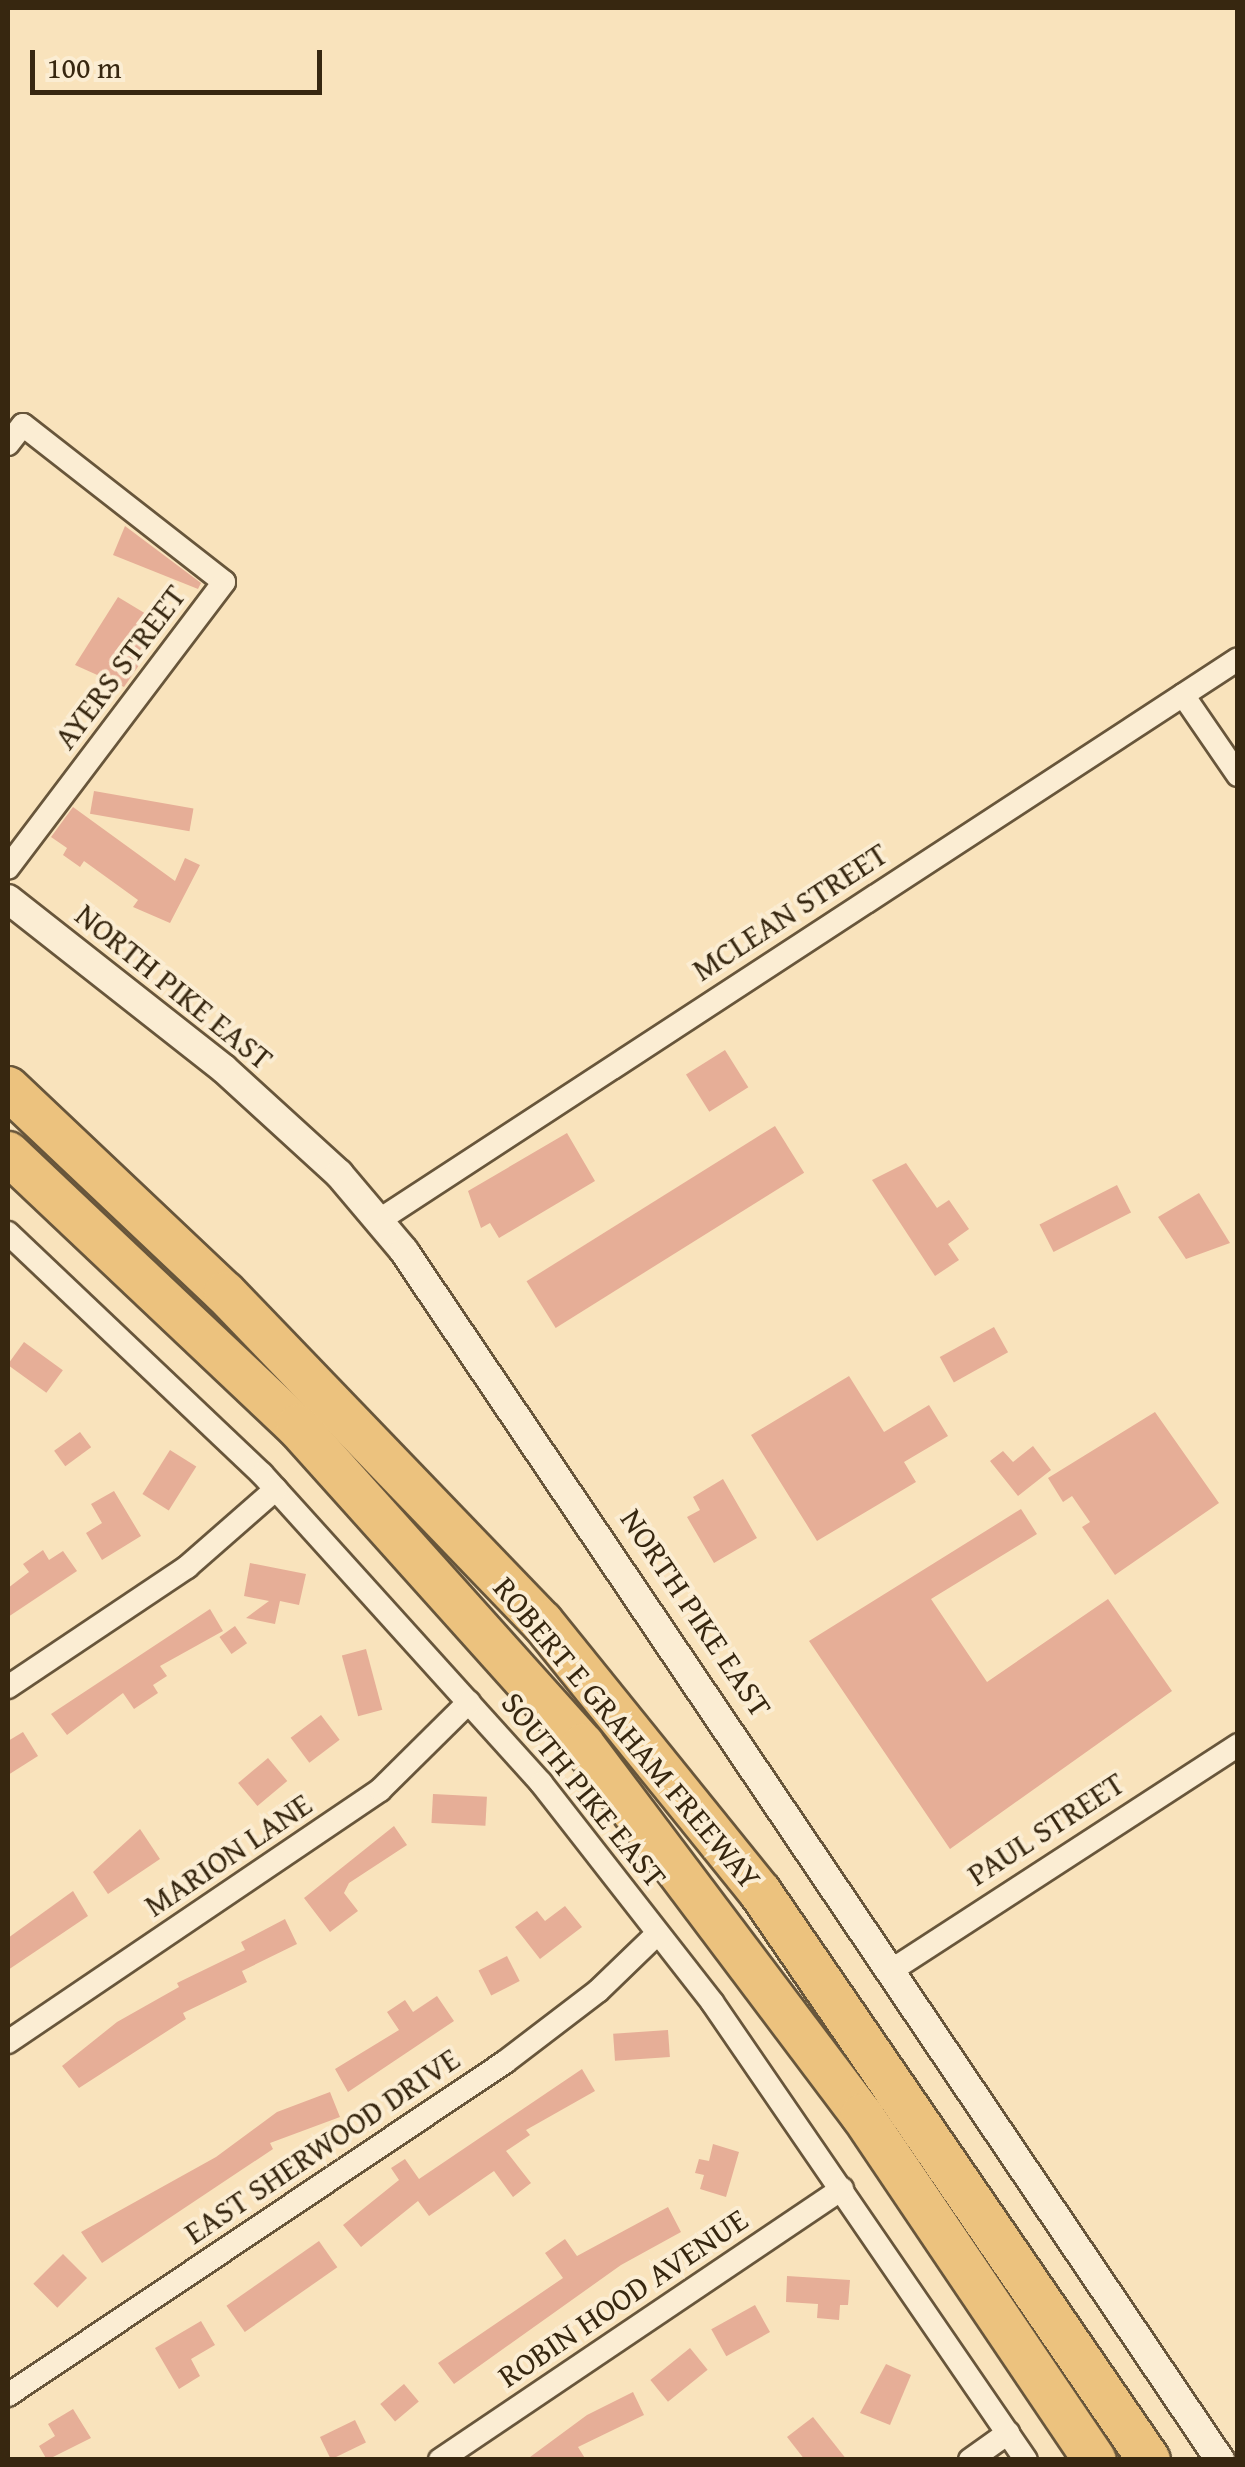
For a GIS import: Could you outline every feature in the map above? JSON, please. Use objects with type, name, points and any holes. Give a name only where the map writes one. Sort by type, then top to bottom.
[{"type":"highway","name":"ROBERT E GRAHAM FREEWAY","points":[[8,1088],[225,1294],[542,1622],[760,1892],[1149,2460]]},
{"type":"highway","name":"ROBERT E GRAHAM FREEWAY","points":[[8,1153],[297,1426],[584,1745],[862,2115],[1095,2460]]},
{"type":"street","name":"AYERS STREET","points":[[8,444],[23,426],[224,582],[8,868]]},
{"type":"street","name":"MCLEAN STREET","points":[[378,1221],[1238,659]]},
{"type":"street","points":[[1183,695],[1238,775]]},
{"type":"street","name":"NORTH PIKE EAST","points":[[8,899],[224,1069],[338,1174],[378,1221],[509,1397],[1220,2460]]},
{"type":"street","name":"SOUTH PIKE EAST","points":[[8,1233],[276,1488],[469,1702],[658,1933],[842,2189],[1026,2460]]},
{"type":"street","points":[[8,1687],[187,1567],[276,1488]]},
{"type":"street","name":"MARION LANE","points":[[8,2042],[380,1790],[469,1702]]},
{"type":"street","name":"PAUL STREET","points":[[892,1970],[1238,1746]]},
{"type":"street","name":"EAST SHERWOOD DRIVE","points":[[8,2395],[505,2062],[598,1992],[658,1933]]},
{"type":"street","name":"ROBIN HOOD AVENUE","points":[[440,2460],[842,2189]]},
{"type":"street","points":[[970,2460],[1008,2433]]},
{"type":"building","points":[[125,526],[201,583],[198,589],[113,555]]},
{"type":"building","points":[[118,597],[166,626],[124,687],[75,665]]},
{"type":"building","points":[[94,791],[193,809],[189,831],[90,814]]},
{"type":"building","points":[[73,807],[175,881],[185,858],[200,865],[170,923],[133,907],[138,900],[84,861],[80,867],[63,855],[67,848],[51,837]]},
{"type":"building","points":[[725,1050],[748,1087],[709,1112],[686,1074]]},
{"type":"building","points":[[775,1126],[804,1173],[556,1328],[527,1281]]},
{"type":"building","points":[[567,1133],[595,1181],[499,1238],[490,1223],[481,1228],[468,1191]]},
{"type":"building","points":[[906,1163],[937,1208],[949,1200],[969,1229],[948,1244],[959,1260],[935,1276],[872,1180]]},
{"type":"building","points":[[1117,1185],[1131,1213],[1054,1252],[1039,1224]]},
{"type":"building","points":[[1199,1193],[1230,1243],[1186,1259],[1158,1217]]},
{"type":"building","points":[[994,1327],[1008,1352],[954,1382],[940,1357]]},
{"type":"building","points":[[24,1342],[63,1370],[46,1393],[8,1365]]},
{"type":"building","points":[[849,1376],[884,1432],[929,1405],[948,1436],[904,1462],[916,1482],[817,1541],[751,1435]]},
{"type":"building","points":[[1155,1412],[1219,1503],[1115,1575],[1082,1527],[1090,1522],[1072,1496],[1063,1502],[1048,1478]]},
{"type":"building","points":[[80,1432],[91,1447],[65,1466],[54,1451]]},
{"type":"building","points":[[1033,1446],[1051,1470],[1018,1496],[990,1461],[1003,1451],[1013,1462]]},
{"type":"building","points":[[170,1450],[196,1466],[169,1511],[142,1494]]},
{"type":"building","points":[[723,1479],[757,1538],[714,1563],[687,1517],[700,1510],[693,1497]]},
{"type":"building","points":[[114,1491],[141,1536],[102,1560],[86,1533],[102,1523],[91,1504]]},
{"type":"building","points":[[1021,1509],[1037,1534],[931,1599],[987,1682],[1108,1599],[1172,1691],[950,1849],[809,1641]]},
{"type":"building","points":[[43,1550],[49,1560],[63,1551],[77,1571],[8,1617],[8,1588],[29,1572],[23,1564]]},
{"type":"building","points":[[250,1563],[306,1574],[299,1605],[280,1601],[275,1624],[246,1618],[269,1601],[244,1596]]},
{"type":"building","points":[[210,1609],[223,1631],[160,1666],[167,1676],[153,1685],[158,1693],[134,1709],[123,1693],[67,1735],[51,1714]]},
{"type":"building","points":[[235,1626],[247,1643],[231,1654],[219,1637]]},
{"type":"building","points":[[366,1649],[382,1710],[358,1716],[342,1655]]},
{"type":"building","points":[[321,1715],[340,1740],[309,1763],[291,1738]]},
{"type":"building","points":[[23,1732],[38,1756],[8,1775],[8,1741]]},
{"type":"building","points":[[268,1758],[287,1781],[257,1806],[238,1783]]},
{"type":"building","points":[[433,1794],[487,1797],[485,1826],[431,1823]]},
{"type":"building","points":[[394,1826],[407,1845],[349,1883],[344,1893],[358,1911],[330,1932],[304,1898]]},
{"type":"building","points":[[140,1829],[160,1859],[108,1894],[93,1872]]},
{"type":"building","points":[[73,1891],[88,1916],[8,1970],[8,1938]]},
{"type":"building","points":[[565,1906],[582,1927],[540,1959],[515,1927],[537,1911],[545,1921]]},
{"type":"building","points":[[285,1919],[297,1944],[242,1971],[247,1982],[183,2013],[186,2019],[79,2088],[62,2066],[117,2022],[179,1987],[177,1983],[245,1950],[241,1942]]},
{"type":"building","points":[[507,1956],[520,1981],[491,1995],[478,1971]]},
{"type":"building","points":[[437,1996],[454,2021],[348,2092],[335,2069],[399,2030],[387,2012],[405,2000],[413,2012]]},
{"type":"building","points":[[668,2030],[670,2057],[615,2061],[613,2034]]},
{"type":"building","points":[[582,2069],[595,2091],[526,2130],[530,2135],[506,2151],[531,2183],[513,2197],[494,2171],[429,2216],[418,2201],[361,2247],[343,2225],[399,2180],[391,2168],[405,2159],[419,2179]]},
{"type":"building","points":[[330,2092],[340,2117],[270,2143],[273,2149],[102,2263],[81,2232],[216,2157],[277,2112]]},
{"type":"building","points":[[713,2144],[739,2152],[726,2197],[700,2189],[704,2175],[695,2173],[699,2159],[709,2161]]},
{"type":"building","points":[[668,2207],[681,2232],[621,2265],[454,2384],[438,2363],[563,2278],[545,2253],[565,2239],[577,2256]]},
{"type":"building","points":[[319,2241],[337,2267],[245,2332],[226,2306]]},
{"type":"building","points":[[63,2254],[87,2278],[57,2308],[33,2284]]},
{"type":"building","points":[[787,2276],[850,2280],[848,2305],[840,2305],[839,2320],[817,2318],[818,2304],[786,2302]]},
{"type":"building","points":[[755,2305],[770,2332],[726,2356],[711,2329]]},
{"type":"building","points":[[201,2321],[215,2345],[191,2359],[200,2376],[179,2389],[155,2348]]},
{"type":"building","points":[[690,2348],[708,2370],[668,2402],[650,2380]]},
{"type":"building","points":[[886,2364],[911,2375],[890,2425],[860,2413]]},
{"type":"building","points":[[404,2384],[419,2402],[395,2422],[380,2404]]},
{"type":"building","points":[[633,2392],[644,2415],[578,2447],[586,2460],[526,2460],[587,2415]]},
{"type":"building","points":[[73,2409],[91,2438],[47,2460],[39,2446],[55,2436],[48,2424]]},
{"type":"building","points":[[813,2417],[847,2460],[805,2460],[787,2437]]},
{"type":"building","points":[[355,2420],[366,2442],[331,2460],[320,2437]]}]
